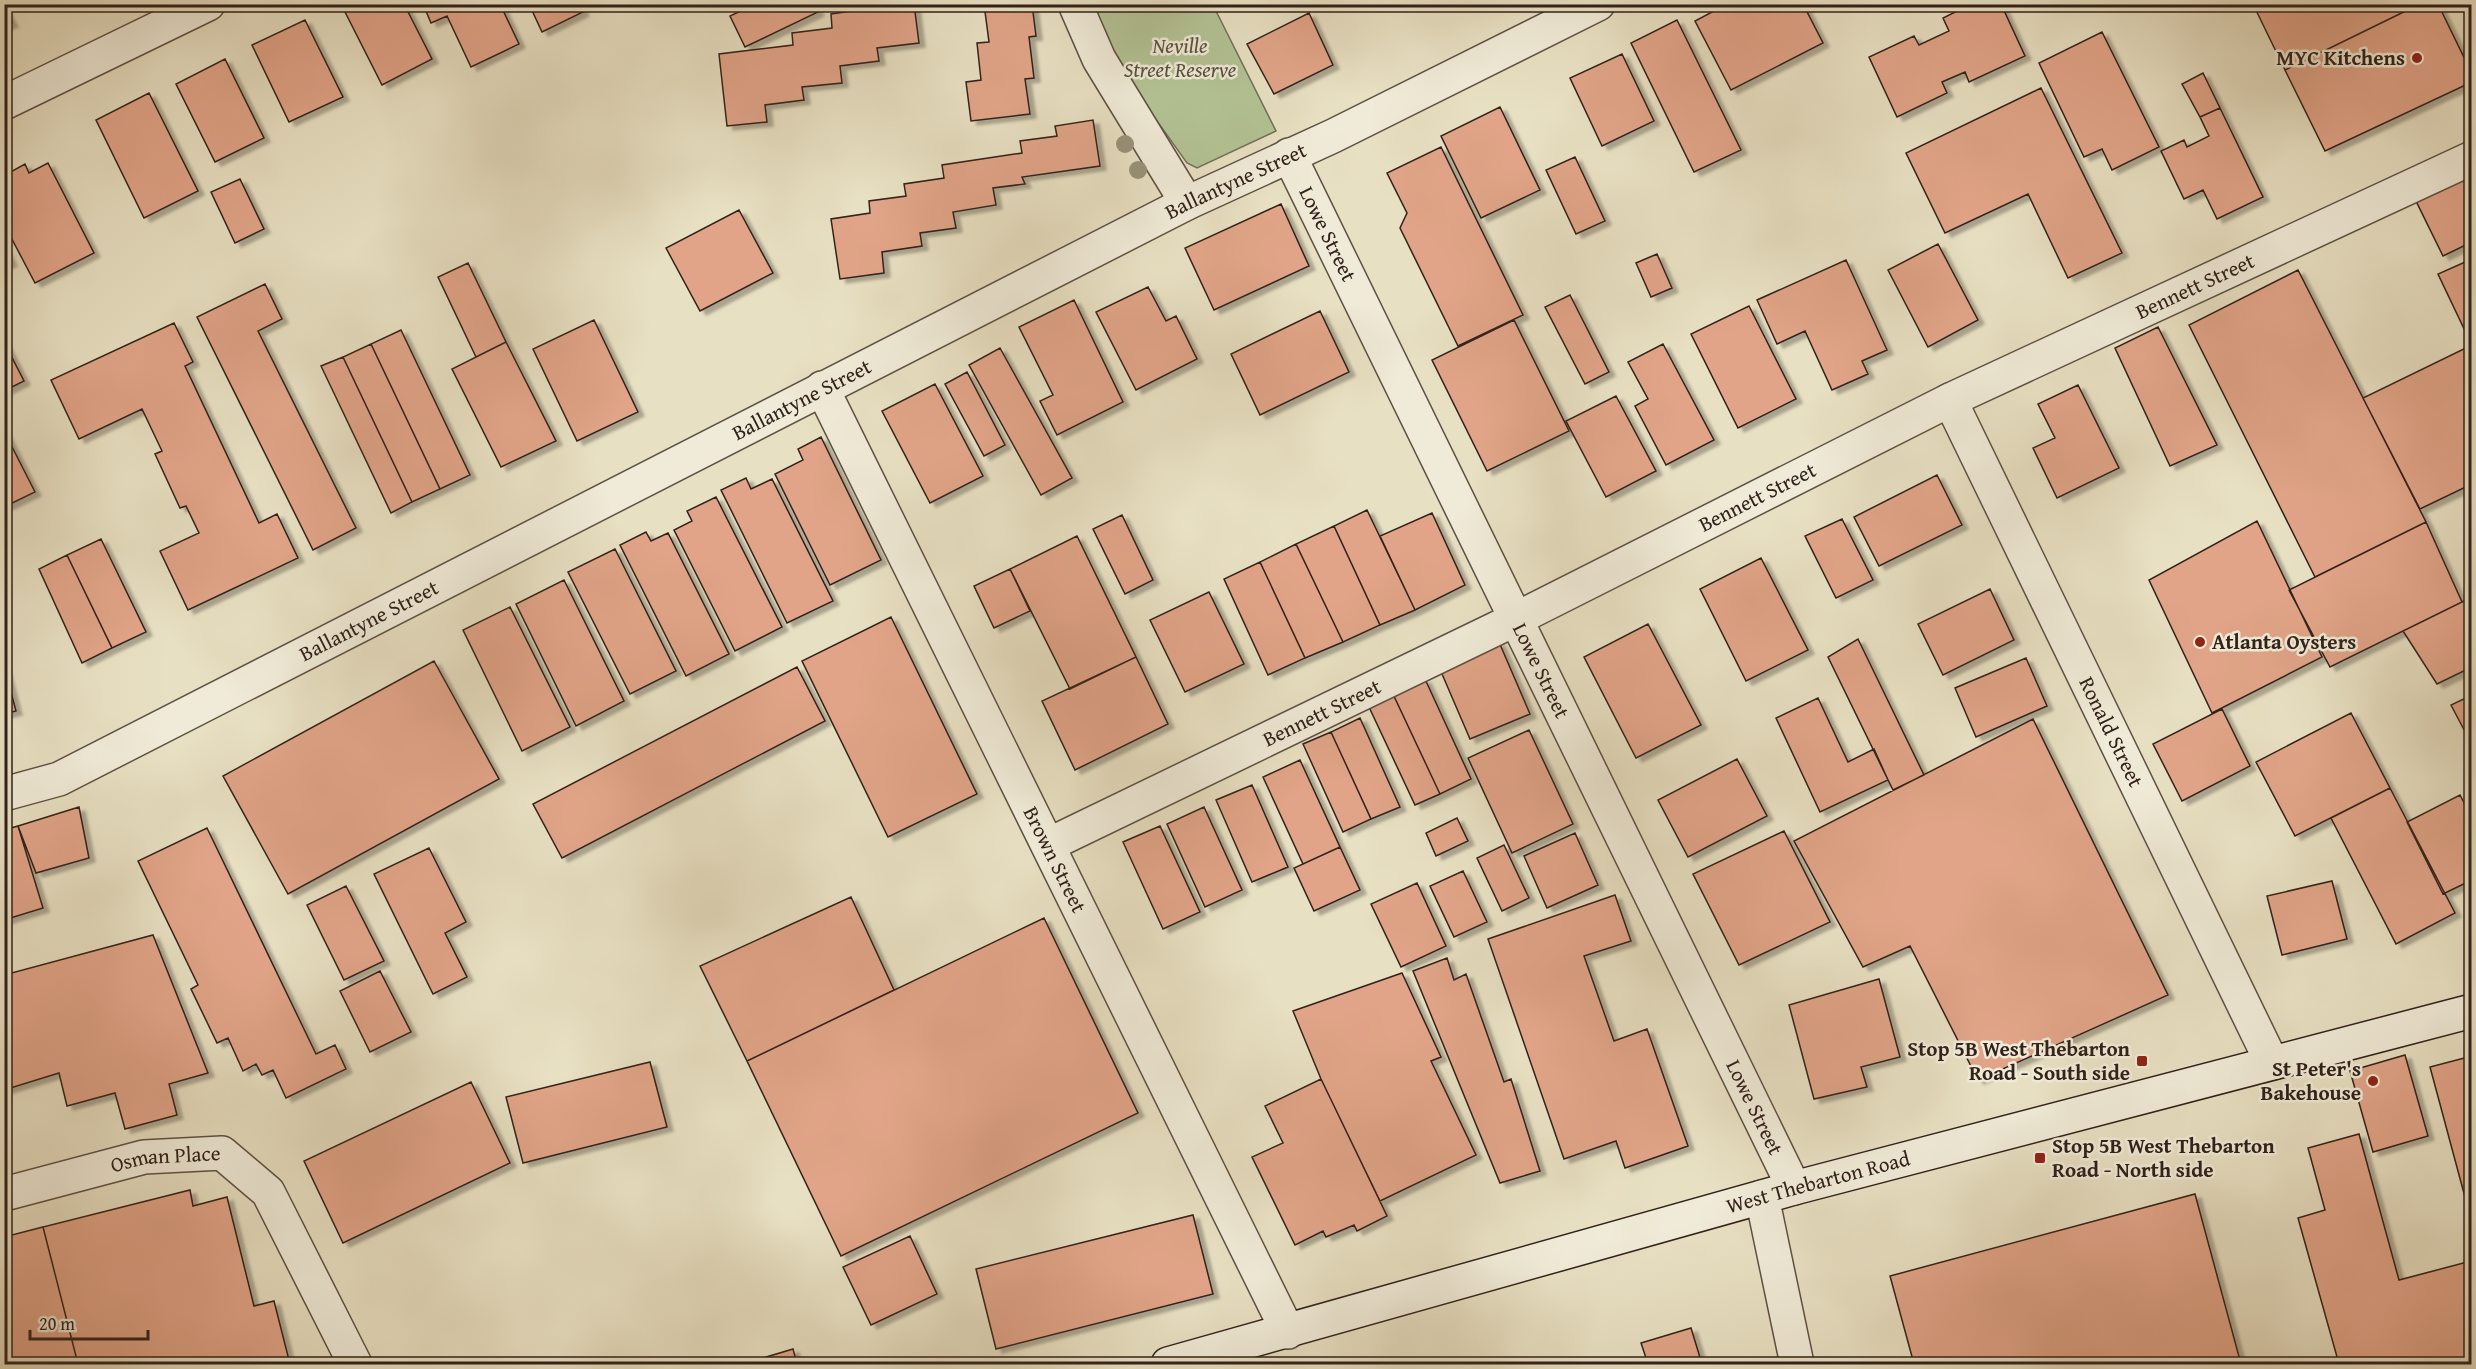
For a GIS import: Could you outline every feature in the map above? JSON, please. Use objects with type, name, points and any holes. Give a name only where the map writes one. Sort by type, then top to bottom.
[{"type":"street","points":[[4,103],[208,4]]},
{"type":"street","points":[[1075,4],[1099,59],[1186,203]]},
{"type":"street","name":"Ballantyne Street","points":[[4,794],[59,779],[1186,203],[1598,4]]},
{"type":"street","name":"Lowe Street","points":[[1289,155],[1794,1188]]},
{"type":"street","name":"Bennett Street","points":[[1048,845],[1516,619],[1950,400],[2472,158]]},
{"type":"street","name":"Brown Street","points":[[822,388],[1288,1332]]},
{"type":"street","name":"Ronald Street","points":[[1950,400],[2272,1063]]},
{"type":"street","name":"West Thebarton Road","points":[[1168,1365],[1794,1188],[2472,1011]]},
{"type":"street","name":"Osman Place","points":[[4,1194],[144,1157],[222,1153],[268,1192],[355,1365]]},
{"type":"street","points":[[1762,1197],[1797,1365]]},
{"type":"green space","name":"Neville Street Reserve","points":[[1085,5],[1213,5],[1276,131],[1197,168],[1187,163],[1109,54]]},
{"type":"building","points":[[349,4],[404,4],[432,59],[382,85],[343,8]]},
{"type":"building","points":[[423,4],[500,4],[519,44],[471,67],[447,16],[431,23]]},
{"type":"building","points":[[529,4],[579,4],[583,12],[542,32]]},
{"type":"building","points":[[755,4],[814,4],[818,12],[745,47],[730,16]]},
{"type":"building","points":[[872,4],[914,4],[919,43],[877,48],[879,61],[840,66],[842,83],[802,87],[804,100],[765,105],[767,122],[727,126],[719,54],[793,45],[792,33],[832,28],[831,14],[872,8]]},
{"type":"building","points":[[984,4],[1032,4],[1036,36],[1029,37],[1034,78],[1025,79],[1030,114],[971,121],[966,82],[981,80],[977,43],[989,42]]},
{"type":"building","points":[[1727,4],[1803,4],[1823,43],[1731,90],[1695,21]]},
{"type":"building","points":[[1971,4],[2001,4],[2025,56],[1969,82],[1965,72],[1942,82],[1947,93],[1897,117],[1869,57],[1914,36],[1919,45],[1949,31],[1943,18]]},
{"type":"building","points":[[2253,4],[2420,4],[2285,70]]},
{"type":"building","points":[[2420,4],[2438,4],[2472,74],[2472,82],[2325,151],[2285,70]]},
{"type":"building","points":[[4,8],[12,23],[4,26]]},
{"type":"building","points":[[1309,13],[1333,65],[1274,94],[1247,44]]},
{"type":"building","points":[[305,20],[343,97],[289,122],[252,45]]},
{"type":"building","points":[[1677,20],[1741,150],[1694,172],[1631,43]]},
{"type":"building","points":[[2102,32],[2159,147],[2112,170],[2102,149],[2084,157],[2039,63]]},
{"type":"building","points":[[1622,54],[1654,121],[1602,146],[1570,78]]},
{"type":"building","points":[[225,59],[264,138],[215,162],[176,84]]},
{"type":"building","points":[[2203,73],[2220,108],[2200,117],[2182,84]]},
{"type":"building","points":[[2041,88],[2122,253],[2068,278],[2028,194],[1945,233],[1906,153]]},
{"type":"building","points":[[149,93],[198,191],[144,218],[96,120]]},
{"type":"building","points":[[1500,107],[1540,190],[1481,218],[1441,136]]},
{"type":"building","points":[[2220,108],[2263,197],[2217,219],[2203,190],[2184,199],[2161,151],[2184,140],[2187,147],[2209,136],[2200,117]]},
{"type":"building","points":[[1093,120],[1100,166],[1022,177],[1025,184],[993,188],[996,205],[953,212],[956,228],[920,233],[922,246],[882,252],[884,273],[840,279],[831,219],[870,213],[869,201],[906,196],[904,184],[944,178],[942,165],[1022,153],[1020,141],[1057,136],[1055,126]]},
{"type":"building","points":[[1441,147],[1523,315],[1458,346],[1400,228],[1407,213],[1387,173]]},
{"type":"building","points":[[1575,157],[1605,221],[1576,234],[1546,170]]},
{"type":"building","points":[[48,163],[94,253],[35,283],[4,224],[4,182],[8,180],[5,175],[25,164],[29,173]]},
{"type":"building","points":[[2472,172],[2472,242],[2443,256],[2415,199]]},
{"type":"building","points":[[240,179],[264,229],[235,243],[211,192]]},
{"type":"building","points":[[1281,204],[1309,266],[1214,310],[1185,248]]},
{"type":"building","points":[[739,210],[773,273],[700,311],[666,248]]},
{"type":"building","points":[[1938,244],[1978,320],[1928,347],[1888,270]]},
{"type":"building","points":[[4,248],[11,262],[4,265]]},
{"type":"building","points":[[1657,254],[1672,288],[1651,297],[1636,263]]},
{"type":"building","points":[[2472,259],[2472,333],[2467,335],[2438,274]]},
{"type":"building","points":[[1846,260],[1887,350],[1862,361],[1868,374],[1832,390],[1805,331],[1777,344],[1757,300]]},
{"type":"building","points":[[468,263],[506,342],[476,357],[438,277]]},
{"type":"building","points":[[2298,270],[2426,522],[2315,577],[2189,325]]},
{"type":"building","points":[[265,284],[282,319],[258,331],[356,528],[313,550],[197,317]]},
{"type":"building","points":[[1148,287],[1166,321],[1176,316],[1197,359],[1136,390],[1096,312]]},
{"type":"building","points":[[1570,295],[1609,372],[1585,384],[1545,307]]},
{"type":"building","points":[[1074,300],[1123,402],[1057,435],[1040,401],[1053,395],[1019,327]]},
{"type":"building","points":[[1749,306],[1796,399],[1738,428],[1691,334]]},
{"type":"building","points":[[1320,311],[1349,372],[1260,415],[1231,354]]},
{"type":"building","points":[[594,320],[638,412],[577,441],[533,349]]},
{"type":"building","points":[[1514,320],[1569,431],[1487,471],[1432,360]]},
{"type":"building","points":[[174,323],[193,362],[185,366],[259,523],[277,514],[298,558],[188,610],[160,551],[199,533],[186,506],[180,508],[155,454],[162,451],[142,409],[79,439],[51,380]]},
{"type":"building","points":[[2158,327],[2217,445],[2170,466],[2115,348]]},
{"type":"building","points":[[401,330],[470,475],[440,489],[371,344]]},
{"type":"building","points":[[4,342],[24,381],[4,391]]},
{"type":"building","points":[[506,342],[556,441],[501,467],[452,369]]},
{"type":"building","points":[[371,344],[440,489],[412,502],[343,357]]},
{"type":"building","points":[[1663,344],[1714,440],[1666,465],[1635,406],[1648,399],[1628,362]]},
{"type":"building","points":[[2472,345],[2472,484],[2420,509],[2363,398]]},
{"type":"building","points":[[1000,348],[1072,478],[1041,495],[969,365]]},
{"type":"building","points":[[343,357],[412,502],[391,513],[321,366]]},
{"type":"building","points":[[967,372],[1005,445],[984,456],[945,384]]},
{"type":"building","points":[[935,384],[983,476],[930,503],[882,411]]},
{"type":"building","points":[[2078,385],[2119,468],[2057,498],[2033,448],[2055,438],[2038,404]]},
{"type":"building","points":[[1616,396],[1656,471],[1606,497],[1566,421]]},
{"type":"building","points":[[4,431],[35,492],[4,507]]},
{"type":"building","points":[[821,437],[881,560],[830,585],[775,474],[803,460],[798,449]]},
{"type":"building","points":[[1937,475],[1962,525],[1879,566],[1854,517]]},
{"type":"building","points":[[746,478],[751,489],[772,479],[833,601],[787,623],[721,490]]},
{"type":"building","points":[[716,497],[782,627],[735,651],[674,530],[692,521],[687,511]]},
{"type":"building","points":[[1367,510],[1415,610],[1380,625],[1334,526]]},
{"type":"building","points":[[1432,513],[1465,585],[1415,610],[1380,536]]},
{"type":"building","points":[[1122,515],[1153,580],[1125,594],[1093,529]]},
{"type":"building","points":[[1842,519],[1873,580],[1836,598],[1805,536]]},
{"type":"building","points":[[2257,521],[2322,657],[2212,713],[2149,580]]},
{"type":"building","points":[[2426,522],[2462,602],[2330,667],[2289,590]]},
{"type":"building","points":[[1334,526],[1380,625],[1343,642],[1296,544]]},
{"type":"building","points":[[646,532],[651,541],[668,533],[729,654],[686,676],[620,545]]},
{"type":"building","points":[[1077,536],[1136,657],[1070,689],[1010,569]]},
{"type":"building","points":[[101,539],[146,632],[112,648],[67,555]]},
{"type":"building","points":[[1296,544],[1343,642],[1305,658],[1260,562]]},
{"type":"building","points":[[615,549],[676,671],[630,694],[568,572]]},
{"type":"building","points":[[67,555],[112,648],[82,663],[39,569]]},
{"type":"building","points":[[1761,558],[1808,650],[1746,681],[1700,589]]},
{"type":"building","points":[[1260,562],[1305,658],[1268,675],[1224,579]]},
{"type":"building","points":[[1010,569],[1030,611],[994,628],[974,586]]},
{"type":"building","points":[[564,580],[624,701],[576,726],[516,604]]},
{"type":"building","points":[[1990,589],[2014,640],[1943,675],[1918,624]]},
{"type":"building","points":[[1209,592],[1244,664],[1185,692],[1150,620]]},
{"type":"building","points":[[2472,597],[2472,667],[2437,684],[2403,631]]},
{"type":"building","points":[[510,607],[570,727],[522,751],[463,630]]},
{"type":"building","points":[[891,617],[977,794],[888,837],[802,661]]},
{"type":"building","points":[[1648,624],[1701,725],[1636,758],[1584,657]]},
{"type":"building","points":[[1858,639],[1924,775],[1893,790],[1828,657]]},
{"type":"building","points":[[1499,642],[1530,714],[1470,739],[1439,667]]},
{"type":"building","points":[[1136,657],[1168,724],[1075,770],[1042,701]]},
{"type":"building","points":[[2026,658],[2047,706],[1976,737],[1955,688]]},
{"type":"building","points":[[434,661],[499,779],[288,894],[223,776]]},
{"type":"building","points":[[4,666],[16,711],[4,714]]},
{"type":"building","points":[[797,667],[825,721],[562,858],[533,804]]},
{"type":"building","points":[[1425,679],[1471,779],[1440,794],[1393,694]]},
{"type":"building","points":[[1393,694],[1440,794],[1415,805],[1369,707]]},
{"type":"building","points":[[2472,695],[2472,745],[2451,705]]},
{"type":"building","points":[[1818,698],[1848,762],[1874,749],[1888,780],[1820,812],[1776,718]]},
{"type":"building","points":[[2222,709],[2250,766],[2182,801],[2153,744]]},
{"type":"building","points":[[2351,713],[2390,788],[2295,836],[2256,762]]},
{"type":"building","points":[[1360,718],[1400,807],[1371,819],[1331,732]]},
{"type":"building","points":[[2033,719],[2168,995],[1978,1080],[1910,946],[1863,967],[1794,841]]},
{"type":"building","points":[[1529,730],[1573,824],[1512,853],[1468,758]]},
{"type":"building","points":[[1331,732],[1371,819],[1343,832],[1303,744]]},
{"type":"building","points":[[1737,759],[1767,816],[1688,857],[1658,800]]},
{"type":"building","points":[[1300,760],[1340,847],[1303,864],[1263,777]]},
{"type":"building","points":[[1252,785],[1288,867],[1252,882],[1216,800]]},
{"type":"building","points":[[2390,788],[2455,913],[2396,944],[2331,818]]},
{"type":"building","points":[[2460,795],[2472,818],[2472,880],[2443,894],[2407,822]]},
{"type":"building","points":[[79,807],[89,858],[36,873],[18,826]]},
{"type":"building","points":[[1204,807],[1242,890],[1205,907],[1167,824]]},
{"type":"building","points":[[1457,818],[1468,841],[1436,856],[1426,833]]},
{"type":"building","points":[[18,826],[43,908],[4,920],[4,830]]},
{"type":"building","points":[[1160,826],[1200,912],[1163,929],[1123,842]]},
{"type":"building","points":[[207,828],[316,1054],[335,1045],[346,1069],[286,1098],[273,1070],[262,1075],[256,1064],[243,1071],[228,1038],[217,1043],[191,989],[198,985],[138,861]]},
{"type":"building","points":[[1784,831],[1830,922],[1739,965],[1693,874]]},
{"type":"building","points":[[1575,833],[1598,885],[1547,908],[1524,856]]},
{"type":"building","points":[[1504,845],[1529,898],[1502,911],[1477,858]]},
{"type":"building","points":[[1340,847],[1360,890],[1314,911],[1294,868]]},
{"type":"building","points":[[429,848],[466,922],[445,933],[467,977],[433,994],[374,874]]},
{"type":"building","points":[[1463,871],[1487,922],[1454,937],[1430,886]]},
{"type":"building","points":[[2332,881],[2347,939],[2282,955],[2267,896]]},
{"type":"building","points":[[1417,883],[1446,946],[1401,967],[1371,904]]},
{"type":"building","points":[[346,886],[384,961],[344,980],[307,905]]},
{"type":"building","points":[[1615,895],[1631,941],[1584,956],[1614,1041],[1647,1029],[1688,1146],[1625,1168],[1616,1141],[1564,1159],[1488,939]]},
{"type":"building","points":[[851,897],[894,990],[747,1061],[700,966]]},
{"type":"building","points":[[1044,918],[1138,1113],[841,1256],[747,1061]]},
{"type":"building","points":[[153,935],[208,1073],[169,1084],[177,1115],[125,1129],[115,1093],[67,1106],[59,1073],[4,1090],[4,975]]},
{"type":"building","points":[[1447,958],[1454,980],[1466,974],[1504,1082],[1511,1079],[1540,1171],[1500,1183],[1413,971]]},
{"type":"building","points":[[380,971],[411,1032],[370,1052],[340,991]]},
{"type":"building","points":[[1402,973],[1441,1057],[1431,1061],[1476,1155],[1380,1201],[1321,1079],[1293,1011]]},
{"type":"building","points":[[1879,979],[1900,1057],[1861,1067],[1867,1087],[1814,1099],[1789,1005]]},
{"type":"building","points":[[2405,1055],[2428,1136],[2373,1152],[2350,1071]]},
{"type":"building","points":[[2472,1056],[2472,1211],[2469,1212],[2430,1067]]},
{"type":"building","points":[[650,1062],[667,1127],[523,1163],[506,1097]]},
{"type":"building","points":[[1321,1079],[1387,1216],[1357,1231],[1354,1225],[1326,1237],[1323,1231],[1295,1245],[1252,1157],[1283,1143],[1265,1106]]},
{"type":"building","points":[[471,1082],[510,1163],[343,1243],[304,1161]]},
{"type":"building","points":[[2359,1134],[2399,1280],[2471,1261],[2472,1364],[2339,1364],[2298,1218],[2325,1210],[2308,1148]]},
{"type":"building","points":[[190,1190],[193,1206],[227,1197],[254,1306],[274,1301],[290,1364],[78,1364],[43,1227]]},
{"type":"building","points":[[2195,1194],[2241,1364],[1914,1364],[1890,1276]]},
{"type":"building","points":[[1193,1215],[1213,1294],[996,1349],[976,1269]]},
{"type":"building","points":[[43,1227],[78,1364],[4,1364],[4,1237]]},
{"type":"building","points":[[910,1236],[937,1294],[871,1325],[843,1267]]},
{"type":"building","points":[[1691,1328],[1702,1364],[1648,1364],[1641,1343]]},
{"type":"building","points":[[793,1349],[797,1364],[743,1364]]},
{"type":"place","name":"MYC Kitchens","points":[[2417,58]]},
{"type":"place","name":"Atlanta Oysters","points":[[2200,642]]},
{"type":"place","name":"Stop 5B West Thebarton Road - South side","points":[[2142,1061]]},
{"type":"place","name":"St Peter's Bakehouse","points":[[2373,1081]]},
{"type":"place","name":"Stop 5B West Thebarton Road - North side","points":[[2040,1158]]}]
